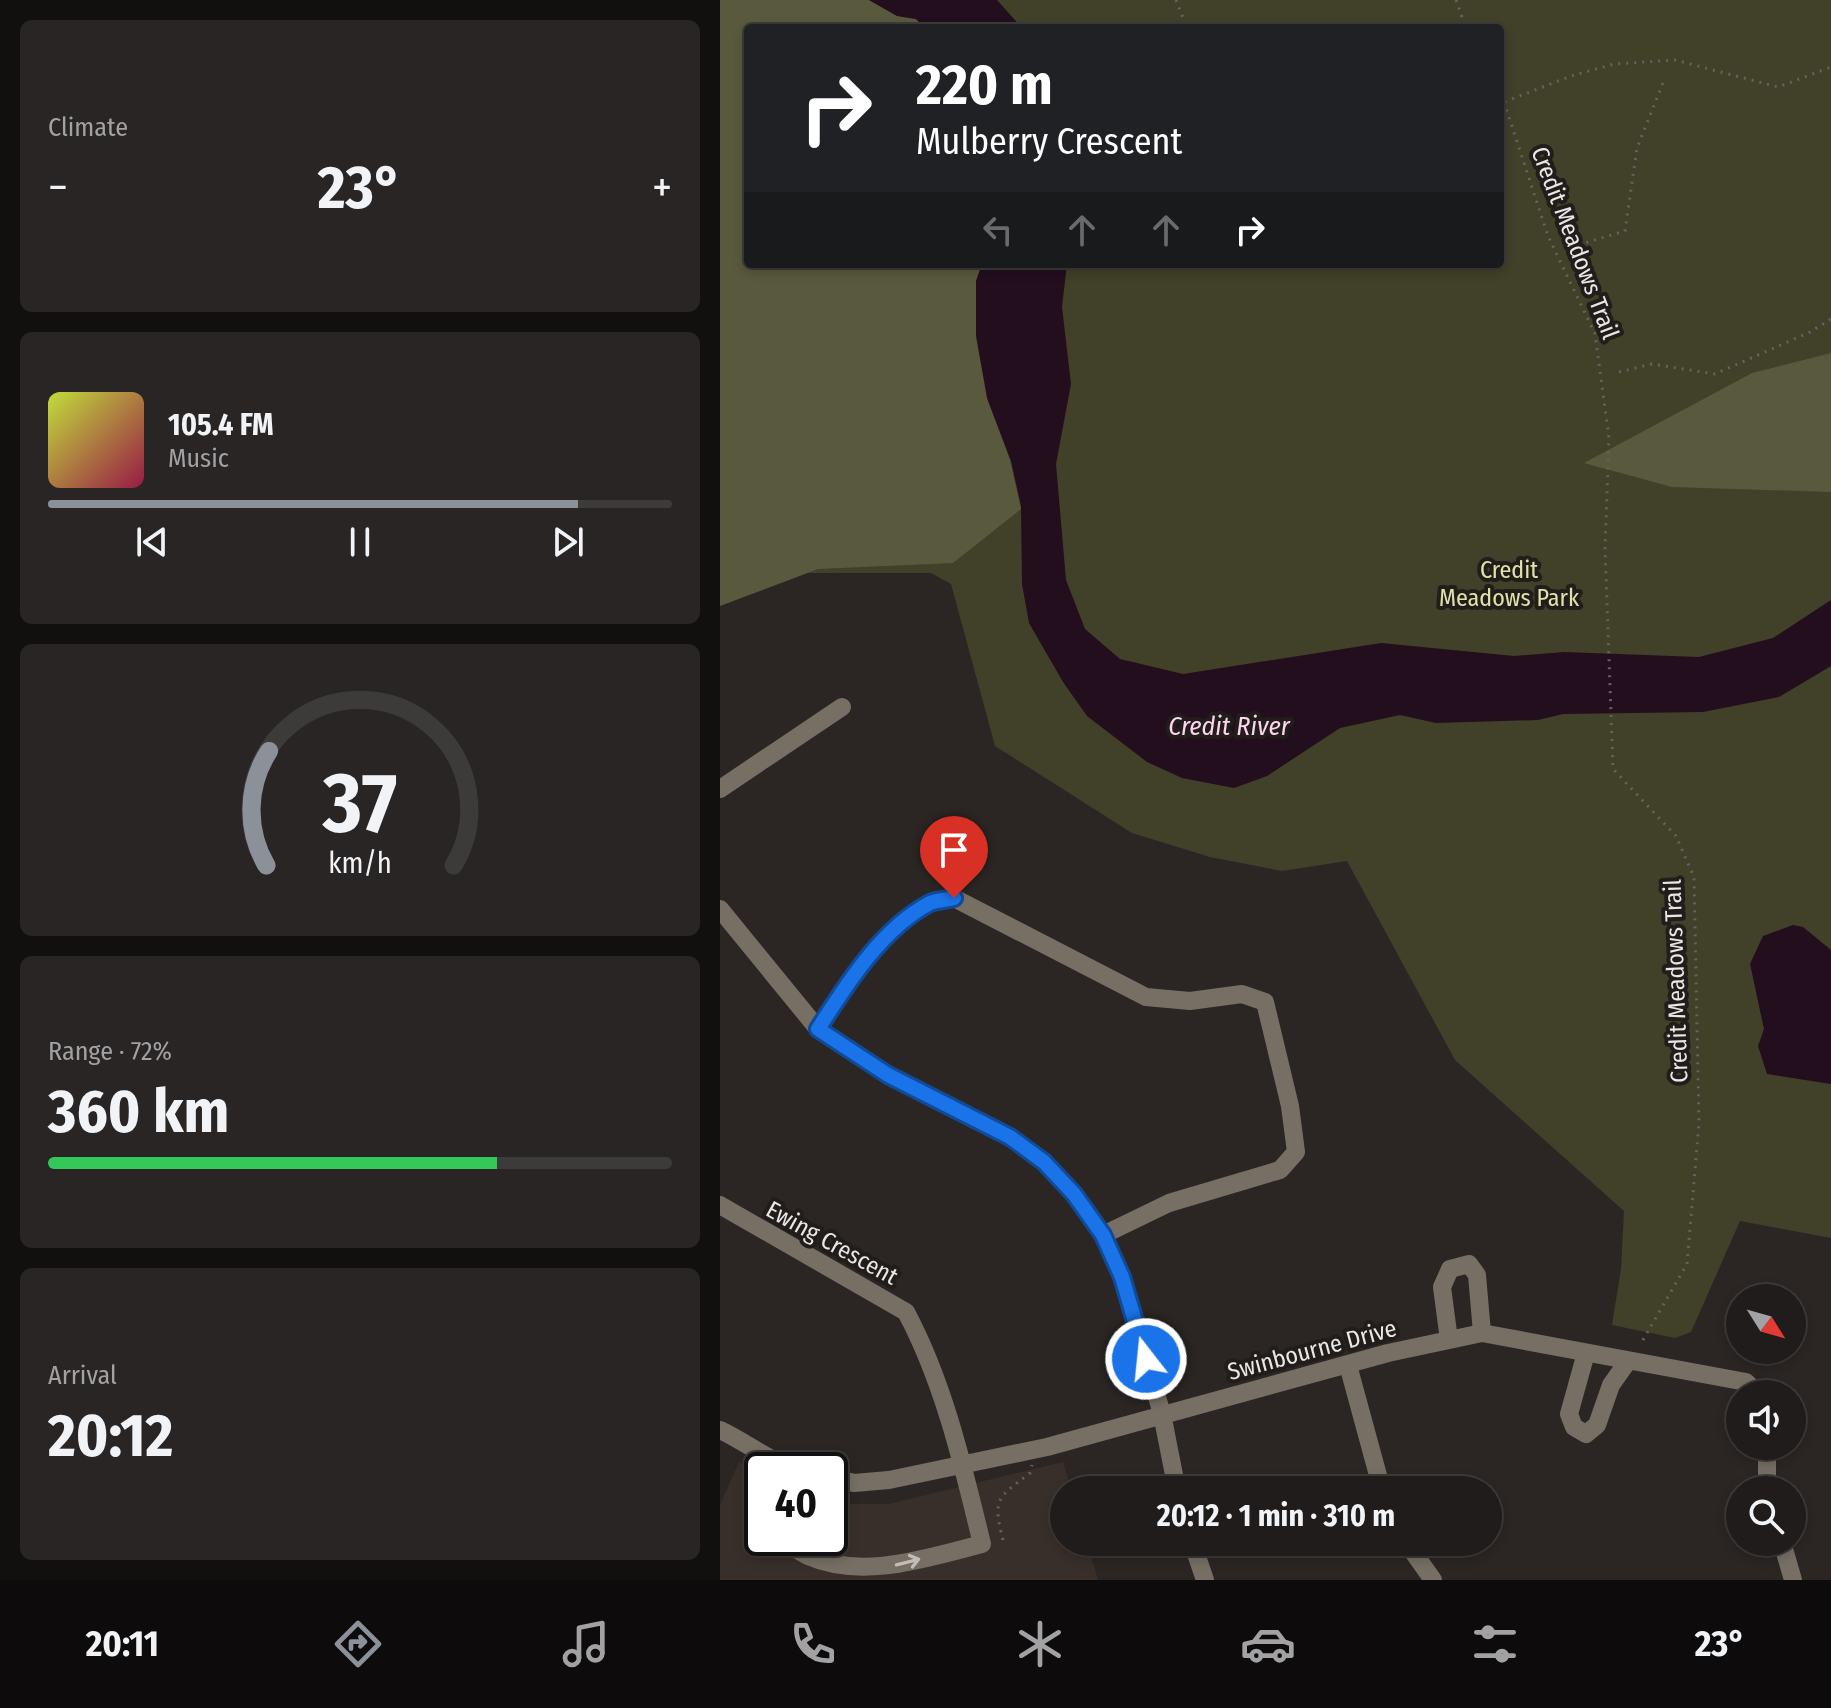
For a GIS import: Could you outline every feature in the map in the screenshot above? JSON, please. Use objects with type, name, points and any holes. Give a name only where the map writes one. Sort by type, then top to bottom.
[{"type":"street","points":[[720,789],[842,707]]},
{"type":"street","points":[[818,1029],[877,948],[904,921],[932,902],[954,898],[1146,997],[1190,1001],[1242,994],[1265,1002],[1290,1106],[1296,1152],[1280,1170],[1169,1203],[1103,1235]]},
{"type":"street","points":[[720,909],[818,1029],[888,1075],[1010,1137],[1033,1154],[1074,1194],[1103,1235],[1122,1277],[1162,1414],[1174,1476]]},
{"type":"street","name":"Ewing Crescent","points":[[720,1205],[906,1312],[921,1341],[962,1463],[982,1544],[870,1571],[845,1570],[809,1556]]},
{"type":"street","points":[[1449,1340],[1442,1287],[1450,1269],[1469,1264],[1477,1275],[1482,1333]]},
{"type":"street","name":"Swinbourne Drive","points":[[848,1482],[889,1480],[1035,1449],[1348,1365],[1482,1333],[1735,1380]]},
{"type":"street","points":[[1586,1353],[1569,1414],[1574,1427],[1586,1434],[1597,1425],[1611,1385],[1628,1361]]},
{"type":"street","points":[[1348,1365],[1378,1476]]},
{"type":"street","points":[[720,1430],[761,1452]]},
{"type":"street","points":[[1197,1556],[1205,1580]]},
{"type":"street","points":[[1416,1556],[1433,1580]]},
{"type":"street","points":[[1786,1556],[1793,1580]]},
{"type":"path","points":[[1176,0],[1185,24]]},
{"type":"path","points":[[1456,0],[1465,24]]},
{"type":"path","points":[[1504,102],[1571,76],[1614,64],[1675,60],[1778,87],[1831,67]]},
{"type":"path","points":[[1571,247],[1625,231],[1637,148],[1665,78]]},
{"type":"path","name":"Credit Meadows Trail","points":[[1504,102],[1548,236],[1595,334],[1609,438],[1605,548],[1613,769],[1676,836],[1694,877],[1699,1123],[1687,1264],[1653,1325],[1628,1361]]},
{"type":"path","points":[[1619,372],[1652,364],[1715,374],[1810,332],[1831,319]]},
{"type":"path","points":[[1003,1540],[998,1518],[999,1501],[1007,1488],[1030,1473],[1035,1449]]},
{"type":"shaded area","points":[[739,1462],[744,1464],[744,1556],[848,1556],[848,1504],[889,1504],[1063,1462],[1067,1476],[1050,1476],[1050,1556],[1091,1556],[1098,1580],[720,1580],[720,1505]]},
{"type":"green space","name":"Credit Meadows Park","points":[[720,0],[1831,0],[1831,1238],[1740,1221],[1691,1332],[1675,1338],[1612,1325],[1621,1269],[1624,1211],[1455,1060],[1347,861],[1282,871],[1210,857],[1132,833],[995,746],[951,584],[931,573],[786,573],[720,595]]},
{"type":"green space","points":[[720,0],[869,0],[897,16],[916,19],[921,24],[744,24],[744,268],[981,268],[976,281],[987,398],[1010,460],[1021,509],[953,563],[818,569],[720,606]]},
{"type":"green space","points":[[1831,353],[1831,492],[1672,487],[1584,463],[1752,373]]},
{"type":"water","points":[[869,0],[997,0],[1018,24],[921,24],[916,19],[897,16]]},
{"type":"water","name":"Credit River","points":[[981,268],[1067,268],[1062,307],[1071,384],[1056,464],[1066,580],[1085,629],[1120,659],[1183,674],[1381,643],[1514,656],[1564,652],[1699,657],[1773,638],[1831,600],[1831,666],[1779,697],[1703,712],[1563,714],[1538,720],[1436,723],[1400,715],[1340,728],[1267,776],[1234,788],[1182,778],[1147,762],[1087,716],[1029,623],[1022,584],[1021,506],[1011,461],[987,398],[976,336],[976,281]]},
{"type":"water","points":[[1793,925],[1803,927],[1831,950],[1831,1084],[1767,1074],[1758,1046],[1764,1029],[1750,964],[1763,936]]},
{"type":"route","points":[[954,898],[932,902],[904,921],[877,948],[818,1029],[888,1075],[1010,1137],[1044,1162],[1074,1194],[1103,1235],[1122,1277],[1146,1359]]}]
